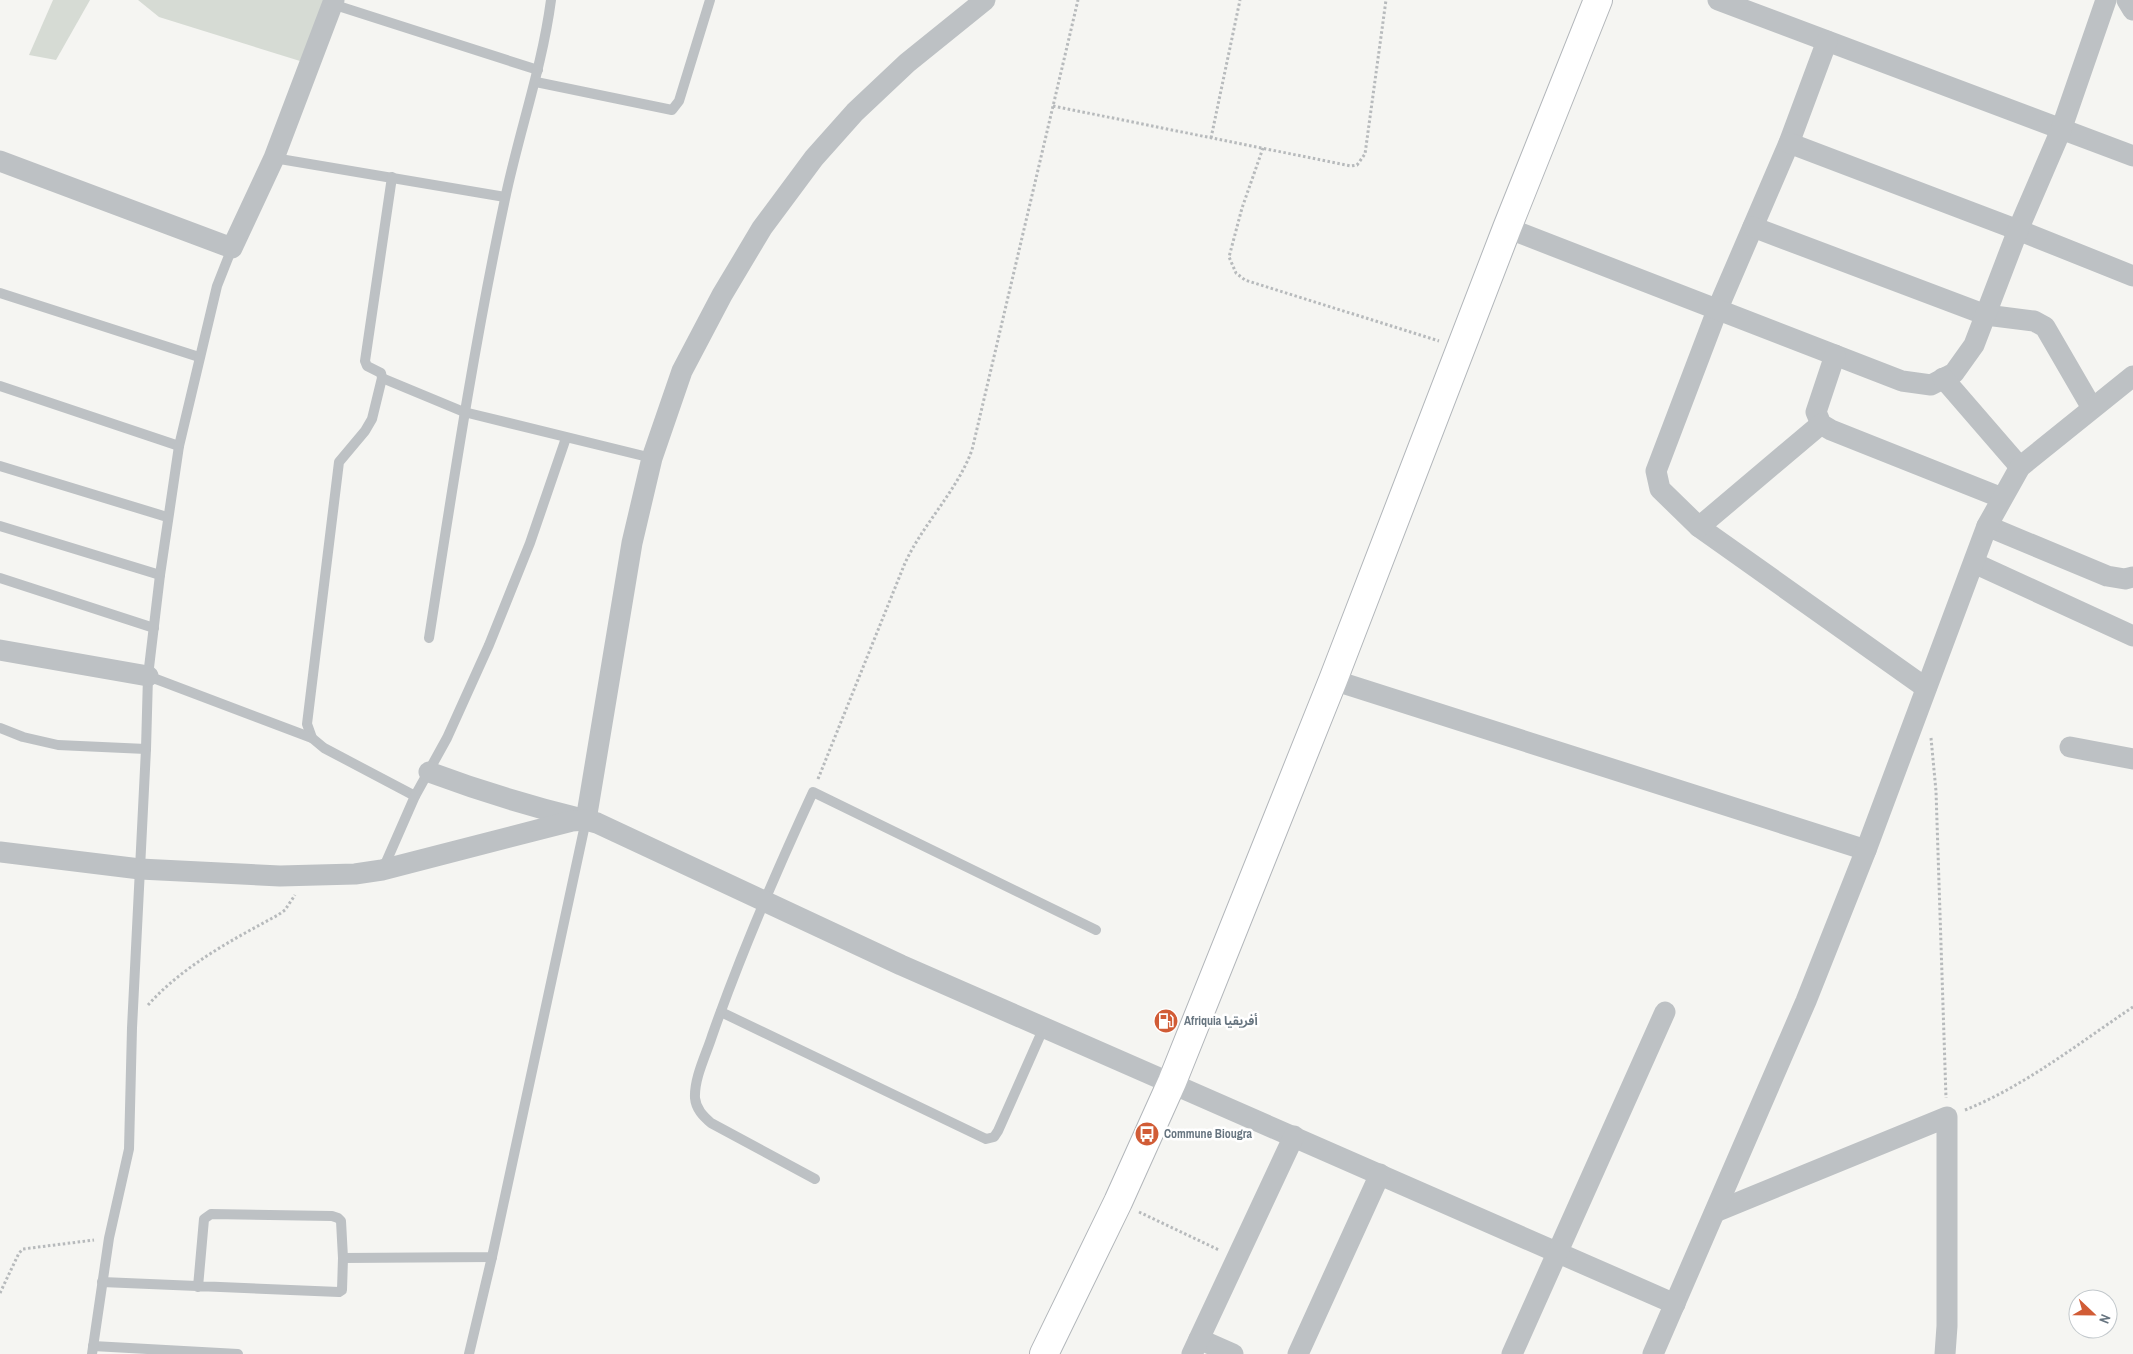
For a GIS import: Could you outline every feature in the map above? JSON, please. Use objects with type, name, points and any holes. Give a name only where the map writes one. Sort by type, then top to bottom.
[{"type":"main road","points":[[1044,1354],[1118,1202],[1172,1082],[1333,680],[1507,228],[1598,0]]},
{"type":"street","points":[[586,820],[632,543],[652,458],[682,371],[722,295],[762,228],[814,158],[855,112],[907,63],[985,0]]},
{"type":"street","points":[[1718,0],[2133,156]]},
{"type":"street","points":[[1507,228],[1718,308],[1902,381],[1931,385],[1954,372],[1974,344],[2018,230],[2061,130],[2106,0]]},
{"type":"street","points":[[2127,0],[2133,10]]},
{"type":"street","points":[[0,160],[232,248],[274,158],[333,2]]},
{"type":"street","points":[[1827,41],[1790,143],[1718,308],[1656,471],[1660,488],[1699,527],[1926,688]]},
{"type":"street","points":[[1790,143],[2133,276]]},
{"type":"street","points":[[1753,227],[1986,315],[2034,321],[2045,327],[2092,408]]},
{"type":"street","points":[[1835,355],[1816,412],[1821,424],[1831,430],[2002,498]]},
{"type":"street","points":[[1653,1354],[1806,1001],[1866,850],[1987,526],[2020,468],[2133,376]]},
{"type":"street","points":[[1943,378],[2020,468]]},
{"type":"street","points":[[1699,527],[1821,424]]},
{"type":"street","points":[[1987,526],[2107,576],[2125,579],[2133,576]]},
{"type":"street","points":[[1974,563],[2133,636]]},
{"type":"street","points":[[0,650],[148,676]]},
{"type":"street","points":[[1333,680],[1866,850]]},
{"type":"street","points":[[2070,747],[2133,759]]},
{"type":"street","points":[[429,772],[473,789],[530,807],[609,827],[901,965],[1172,1082],[1675,1304]]},
{"type":"street","points":[[0,852],[140,869],[306,876],[355,874],[382,870],[572,821],[586,820]]},
{"type":"street","points":[[1512,1354],[1665,1012]]},
{"type":"street","points":[[1715,1212],[1947,1117],[1947,1326],[1945,1354]]},
{"type":"street","points":[[1233,1354],[1196,1347],[1294,1136]]},
{"type":"street","points":[[1298,1354],[1380,1174]]},
{"type":"lane","points":[[429,638],[464,412],[505,197],[536,82],[551,0]]},
{"type":"lane","points":[[536,82],[672,110],[679,101],[710,0]]},
{"type":"lane","points":[[333,2],[538,70]]},
{"type":"lane","points":[[274,158],[505,197]]},
{"type":"lane","points":[[312,738],[307,724],[337,470],[343,454],[365,431],[372,419],[382,378],[381,373],[367,366],[365,361],[392,177]]},
{"type":"lane","points":[[232,248],[217,286],[179,446],[160,575],[148,676],[132,1028],[129,1149],[109,1238],[92,1350],[238,1354]]},
{"type":"lane","points":[[0,293],[199,357]]},
{"type":"lane","points":[[382,378],[464,412],[652,458]]},
{"type":"lane","points":[[0,386],[179,446]]},
{"type":"lane","points":[[382,870],[415,796],[455,721],[527,553],[566,438]]},
{"type":"lane","points":[[0,466],[168,517]]},
{"type":"lane","points":[[0,526],[160,575]]},
{"type":"lane","points":[[0,578],[154,628]]},
{"type":"lane","points":[[148,676],[312,738],[324,748],[415,796]]},
{"type":"lane","points":[[0,728],[24,737],[58,745],[146,749]]},
{"type":"lane","points":[[815,1179],[711,1123],[700,1113],[695,1100],[696,1084],[721,1012],[765,902],[813,792],[1096,930]]},
{"type":"lane","points":[[470,1354],[586,820]]},
{"type":"lane","points":[[721,1012],[986,1139],[994,1137],[998,1131],[1044,1027]]},
{"type":"lane","points":[[102,1282],[198,1287],[339,1292],[342,1290],[343,1258],[341,1221],[332,1216],[210,1214],[204,1220],[198,1287]]},
{"type":"lane","points":[[343,1258],[492,1257]]},
{"type":"path","points":[[813,792],[905,563],[920,535],[962,474],[968,462],[990,377],[1078,0]]},
{"type":"path","points":[[1211,138],[1240,0]]},
{"type":"path","points":[[1053,106],[1351,166],[1357,165],[1366,154],[1386,0]]},
{"type":"path","points":[[1263,148],[1242,208],[1230,258],[1236,274],[1245,280],[1461,348]]},
{"type":"path","points":[[1930,735],[1936,791],[1947,1117],[1984,1102],[2016,1085],[2133,1007]]},
{"type":"path","points":[[132,1028],[161,992],[199,960],[286,910],[306,876]]},
{"type":"path","points":[[1118,1202],[1237,1258]]},
{"type":"path","points":[[0,1293],[19,1253],[23,1249],[109,1238]]},
{"type":"shaded area","points":[[53,0],[90,0],[56,60],[29,55]]},
{"type":"shaded area","points":[[138,0],[328,0],[300,61],[159,17]]},
{"type":"place","name":"Afriquia أفريقيا","points":[[1166,1021]]},
{"type":"place","name":"Commune Biougra","points":[[1147,1134]]}]
